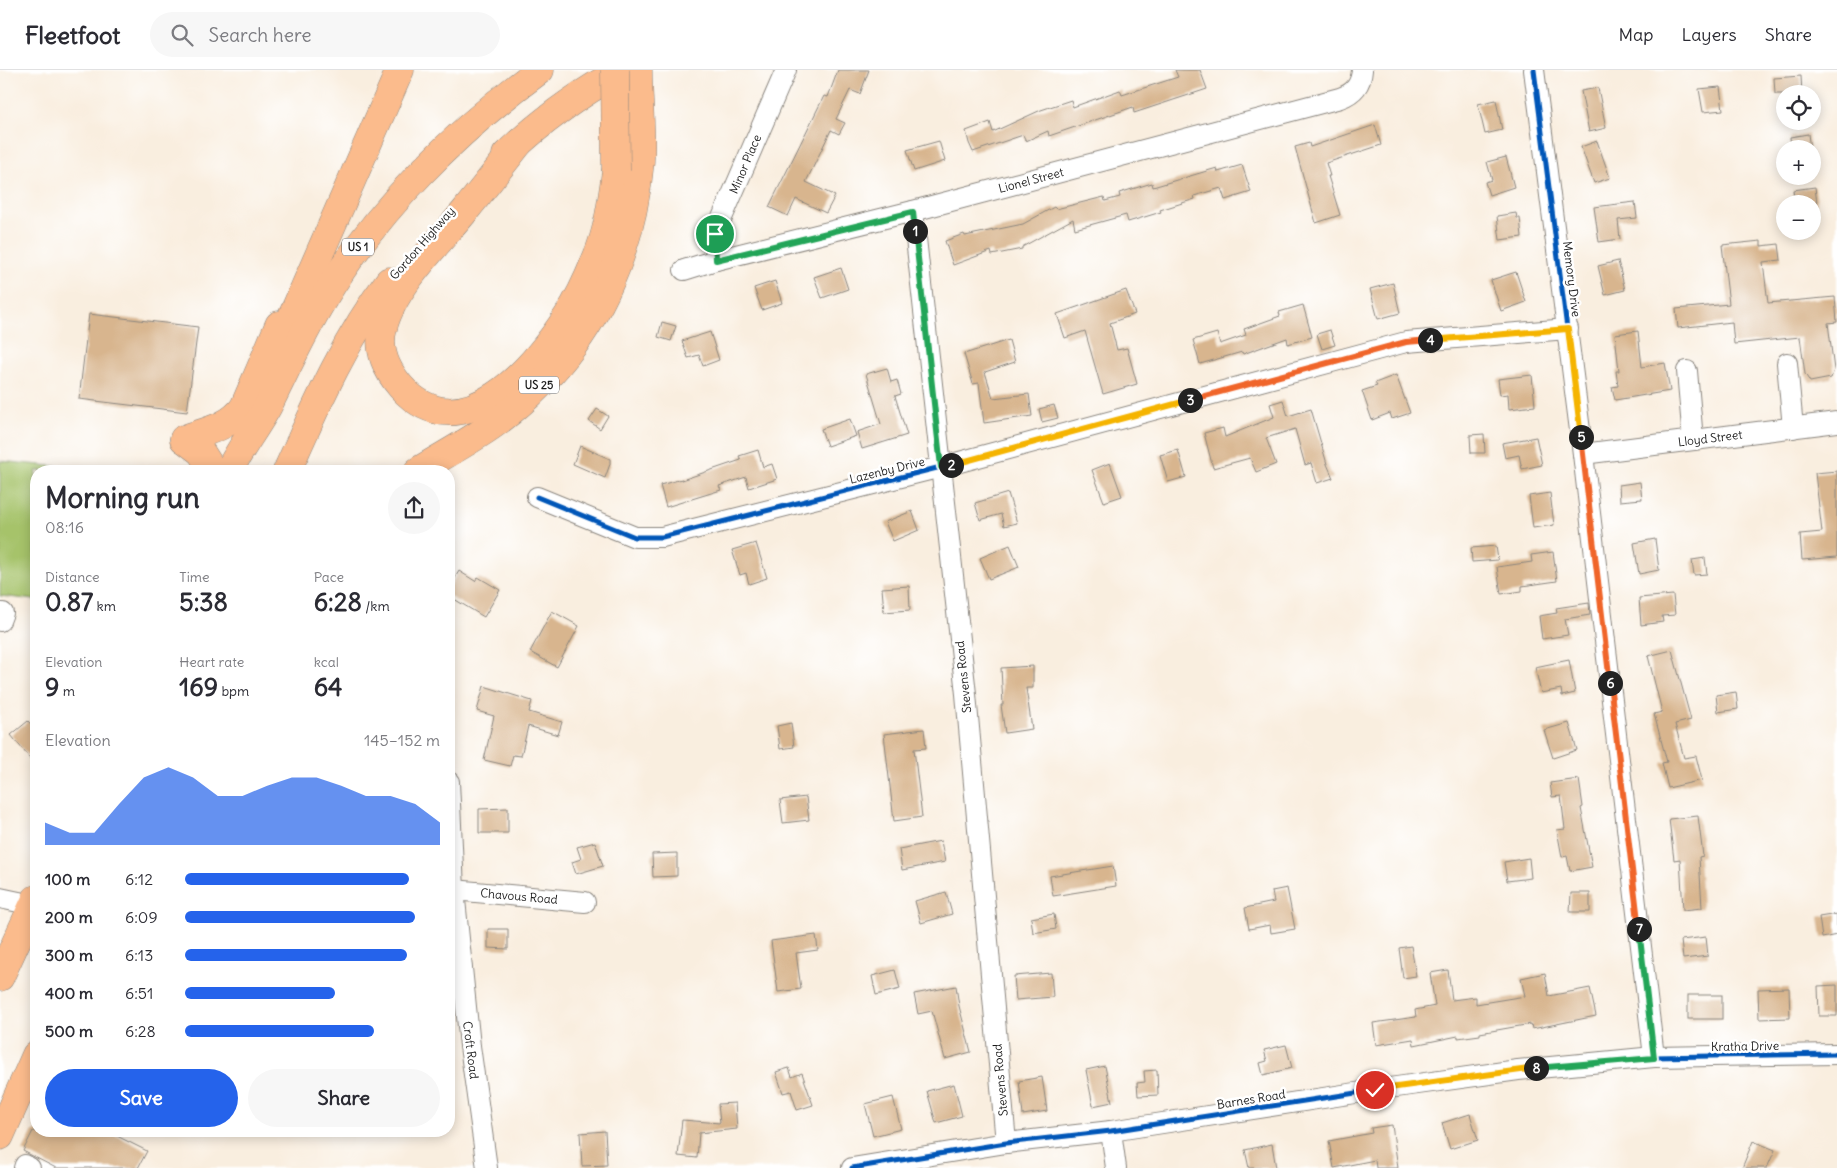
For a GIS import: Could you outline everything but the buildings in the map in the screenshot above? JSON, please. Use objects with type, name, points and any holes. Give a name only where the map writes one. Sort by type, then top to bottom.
[{"type":"highway","points":[[227,465],[400,70]]},
{"type":"highway","name":"US 1","points":[[228,465],[267,407],[294,351],[323,298],[356,250],[392,205],[434,161],[478,120],[540,70]]},
{"type":"highway","points":[[518,143],[465,211],[419,265],[398,294],[388,312],[382,329],[381,344],[391,375],[405,391],[419,402],[438,410],[450,412],[464,410],[481,405],[501,392],[546,346],[568,316],[597,258],[628,165],[615,70]]},
{"type":"highway","name":"Gordon Highway","points":[[290,465],[332,373],[347,346],[380,293],[418,243],[438,221],[540,124],[599,83],[622,70]]},
{"type":"highway","name":"US 25","points":[[428,465],[509,413],[537,388],[563,360],[582,335],[601,304],[619,261],[633,210],[628,165],[638,70]]},
{"type":"highway","points":[[218,465],[184,438],[222,425],[237,417],[244,407],[286,308],[313,267]]},
{"type":"highway","points":[[0,977],[30,913]]},
{"type":"highway","points":[[0,1136],[30,1068]]},
{"type":"street","name":"Minor Place","points":[[716,260],[715,234],[786,70]]},
{"type":"street","name":"Lionel Street","points":[[684,270],[716,260],[913,212],[1340,98],[1348,95],[1355,89],[1362,78],[1362,70]]},
{"type":"street","name":"Memory Drive","points":[[1534,70],[1584,454],[1654,1058]]},
{"type":"street","name":"Stevens Road","points":[[913,212],[966,694],[1006,1143]]},
{"type":"street","name":"Lazenby Drive","points":[[537,497],[635,537],[662,537],[941,467],[1406,342],[1568,329]]},
{"type":"street","points":[[1787,364],[1793,428]]},
{"type":"street","points":[[1687,371],[1693,440]]},
{"type":"street","name":"Lloyd Street","points":[[1584,454],[1837,422]]},
{"type":"street","name":"Chavous Road","points":[[455,890],[585,902]]},
{"type":"street","points":[[0,898],[30,901]]},
{"type":"street","name":"Croft Road","points":[[455,900],[470,1046],[488,1168]]},
{"type":"street","name":"Kratha Drive","points":[[1654,1058],[1837,1054]]},
{"type":"street","name":"Barnes Road","points":[[852,1168],[1006,1143],[1111,1132],[1375,1090],[1518,1070],[1654,1058]]},
{"type":"street","points":[[1111,1132],[1116,1168]]},
{"type":"street","points":[[24,1168],[25,1165],[30,1168]]},
{"type":"green space","points":[[0,461],[41,465],[30,465],[30,599],[0,596]]},
{"type":"cycle path","points":[[1534,70],[1583,454],[1654,1057]]},
{"type":"cycle path","points":[[537,497],[635,537],[662,537],[941,467],[1406,342],[1568,329]]},
{"type":"cycle path","points":[[852,1168],[1006,1143],[1111,1131],[1518,1070],[1654,1057],[1837,1054]]},
{"type":"route","points":[[715,234],[716,260],[913,212],[941,467],[1406,342],[1568,329],[1654,1058],[1518,1070],[1375,1090]]}]
